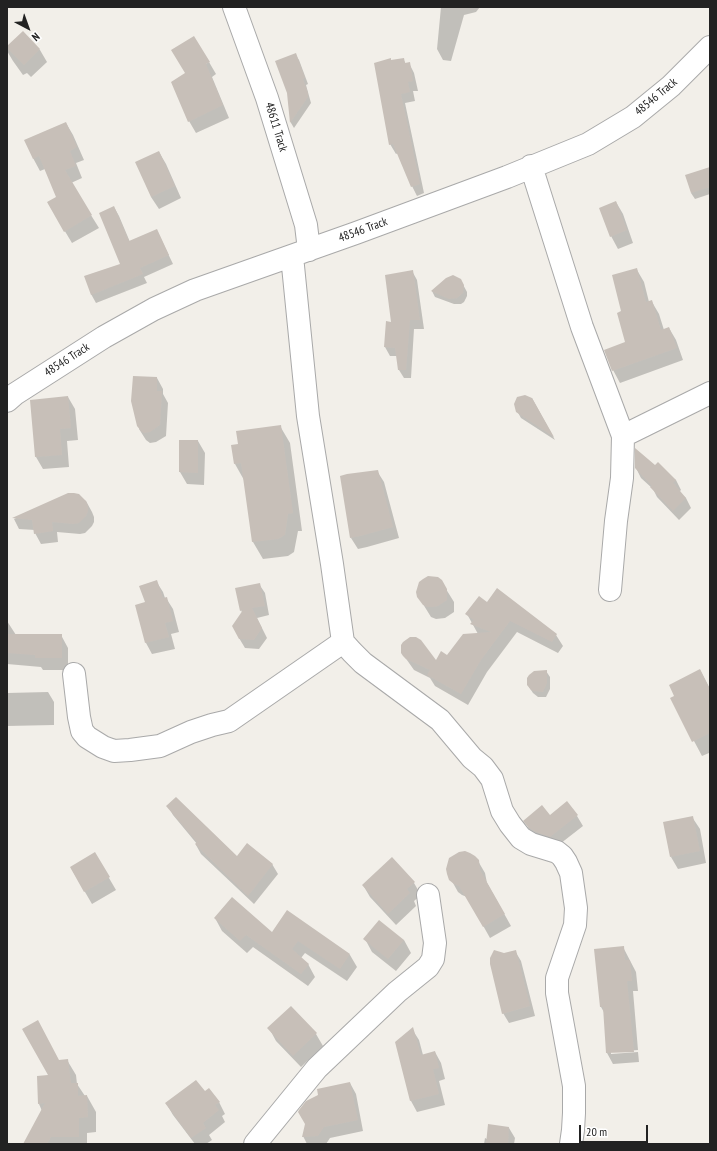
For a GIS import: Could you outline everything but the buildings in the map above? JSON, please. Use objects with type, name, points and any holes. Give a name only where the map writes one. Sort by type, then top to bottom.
[{"type":"street","name":"48611 Track","points":[[234,7],[272,113],[306,225],[301,253],[308,416],[343,642]]},
{"type":"street","name":"48546 Track","points":[[7,401],[15,394],[104,336],[154,309],[195,290],[301,253],[507,177],[588,144],[633,117],[671,86],[710,47]]},
{"type":"street","points":[[532,166],[582,327],[623,436],[622,478],[616,521],[610,590]]},
{"type":"street","points":[[623,436],[710,392]]},
{"type":"street","points":[[74,674],[82,731],[87,737],[103,747],[114,751],[160,746],[191,732],[229,720],[343,642],[364,663],[440,720],[492,779],[502,811],[521,838],[531,844],[557,852],[562,856],[571,873],[576,908],[575,920],[557,978],[557,993],[574,1086],[574,1113],[571,1144]]},
{"type":"street","points":[[255,1144],[317,1068],[397,992],[428,967],[433,959],[435,943],[428,895]]}]
